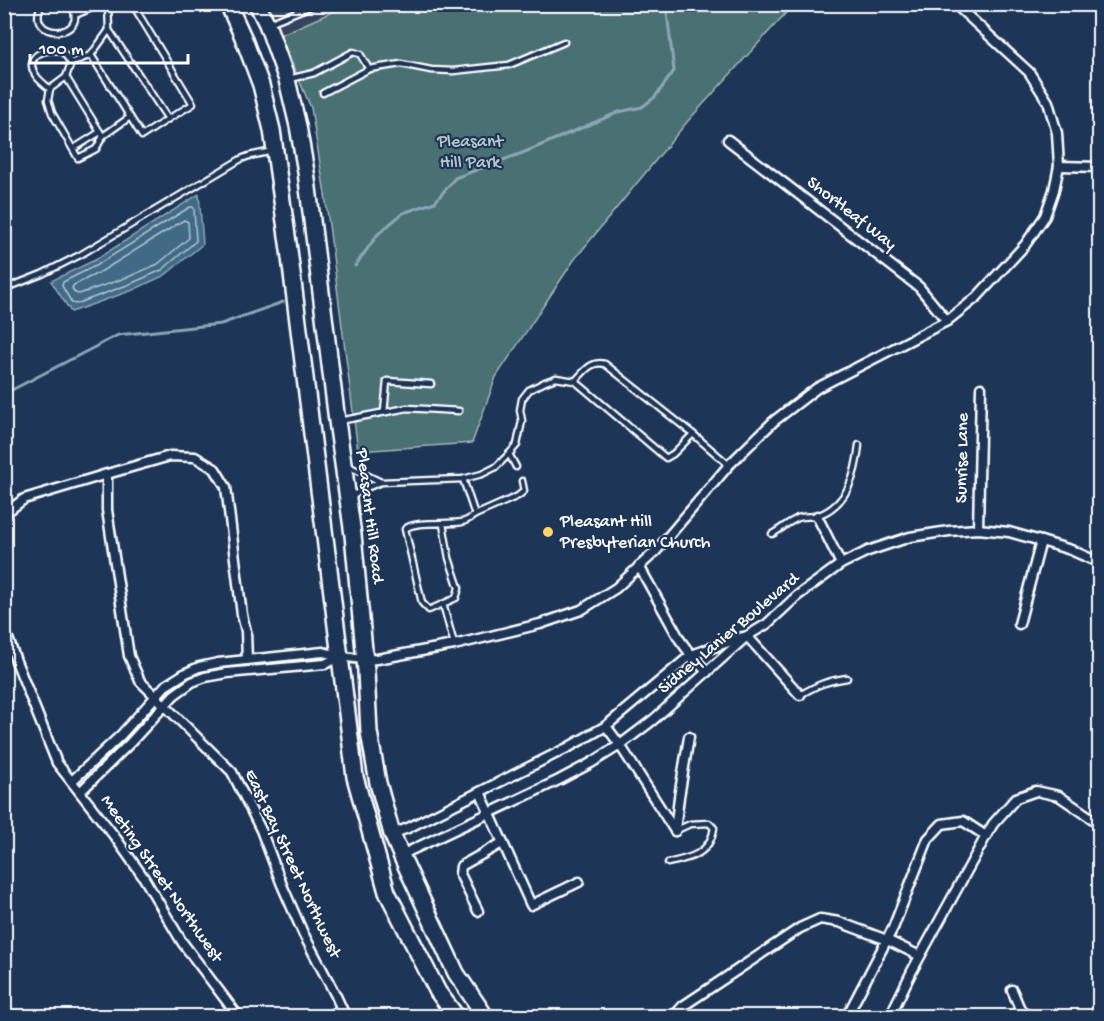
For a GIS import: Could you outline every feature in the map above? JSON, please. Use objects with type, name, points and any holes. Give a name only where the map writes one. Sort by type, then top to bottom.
[{"type":"highway","points":[[228,4],[261,85],[275,150],[355,777],[387,892],[438,992],[456,1017]]},
{"type":"highway","name":"Pleasant Hill Road","points":[[257,4],[267,24],[287,80],[306,172],[354,546],[365,660],[369,732],[378,783],[392,834],[401,855],[456,973],[485,1017]]},
{"type":"street","points":[[72,781],[121,735],[170,683],[199,667],[323,652],[339,657],[377,659],[454,645],[540,624],[581,610],[616,588],[656,551],[729,465],[774,421],[817,388],[947,321],[977,297],[1025,245],[1045,216],[1059,166],[1057,133],[1048,102],[1029,72],[955,4]]},
{"type":"street","name":"Shortleaf Way","points":[[728,140],[919,287],[947,321]]},
{"type":"street","points":[[1059,166],[1100,166]]},
{"type":"street","name":"Sunrise Lane","points":[[978,529],[981,388]]},
{"type":"street","points":[[4,514],[24,499],[170,456],[195,457],[215,469],[226,487],[246,631],[247,660]]},
{"type":"street","name":"East Bay Street Northwest","points":[[107,474],[107,510],[129,656],[140,681],[232,772],[261,830],[303,933],[343,1013]]},
{"type":"street","points":[[817,516],[841,564]]},
{"type":"street","name":"Sidney Lanier Boulevard","points":[[401,855],[559,780],[620,744],[653,720],[747,636],[767,624],[797,596],[841,564],[868,551],[910,537],[978,529],[1009,532],[1071,550],[1100,563]]},
{"type":"street","points":[[1019,624],[1041,541]]},
{"type":"street","points":[[639,566],[680,640],[707,672]]},
{"type":"street","name":"Meeting Street Northwest","points":[[4,627],[57,763],[116,837],[144,878],[182,942],[238,1017]]},
{"type":"street","points":[[392,834],[480,792],[606,726],[691,655],[747,636],[800,695]]},
{"type":"street","points":[[80,792],[178,691],[192,682],[204,677],[248,670],[325,664],[339,657]]},
{"type":"street","points":[[606,726],[620,744],[675,831]]},
{"type":"street","points":[[675,831],[689,737]]},
{"type":"street","points":[[890,1017],[920,956],[986,836],[993,824],[1016,798],[1036,791],[1059,796],[1100,824]]},
{"type":"street","points":[[480,792],[531,905],[579,882]]},
{"type":"street","points":[[847,1017],[887,940],[928,839],[942,824],[963,821],[986,836]]},
{"type":"street","points":[[478,911],[460,874],[460,866],[502,843]]},
{"type":"street","points":[[674,1017],[684,1006],[800,928],[820,919],[839,922],[887,940],[920,956]]},
{"type":"street","points":[[1012,990],[1020,1009],[1028,1017]]},
{"type":"street","points":[[329,1017],[343,1013]]},
{"type":"lane","points":[[42,4],[39,16],[41,23],[51,32],[58,33],[70,27],[74,21],[75,15],[71,4]]},
{"type":"lane","points":[[75,15],[101,4]]},
{"type":"lane","points":[[108,4],[109,30],[168,119]]},
{"type":"lane","points":[[91,55],[141,136],[192,104],[133,5],[127,4]]},
{"type":"lane","points":[[267,24],[316,4]]},
{"type":"lane","points":[[66,77],[101,134],[96,149],[78,158],[52,113],[48,100],[50,89],[66,77],[72,63],[91,55],[109,30]]},
{"type":"lane","points":[[323,93],[369,69],[400,64],[431,70],[453,71],[508,65],[564,42]]},
{"type":"lane","points":[[50,89],[35,74],[32,68],[33,60],[46,50],[54,49],[64,53],[72,63]]},
{"type":"lane","points":[[287,80],[314,72],[353,52],[360,54],[369,69]]},
{"type":"lane","points":[[73,149],[130,117]]},
{"type":"lane","points":[[4,289],[42,274],[80,255],[241,159],[275,150]]},
{"type":"lane","points":[[575,381],[592,364],[598,362],[604,364],[729,465]]},
{"type":"lane","points":[[348,500],[362,490],[381,482],[463,479],[496,467],[517,445],[522,422],[520,410],[522,399],[529,390],[556,378],[575,381],[666,459],[693,434]]},
{"type":"lane","points":[[384,412],[387,381],[431,384]]},
{"type":"lane","points":[[337,421],[407,408],[459,411]]},
{"type":"lane","points":[[772,534],[800,517],[817,516],[834,507],[844,496],[857,467],[859,445]]},
{"type":"lane","points":[[509,454],[516,467]]},
{"type":"lane","points":[[343,463],[381,482]]},
{"type":"lane","points":[[463,479],[475,515]]},
{"type":"lane","points":[[443,524],[449,558],[459,588],[456,598],[429,610],[422,603],[405,529],[410,524],[465,521],[518,496],[524,491],[522,481]]},
{"type":"lane","points":[[443,604],[454,645]]},
{"type":"lane","points":[[800,695],[818,684],[847,678]]},
{"type":"lane","points":[[668,863],[687,859],[704,850],[713,839],[714,828],[709,823],[690,824],[675,831]]},
{"type":"shaded area","points":[[257,5],[348,5],[280,35]]},
{"type":"green space","name":"Pleasant Hill Park","points":[[348,5],[793,5],[687,122],[574,260],[496,377],[472,443],[358,451],[325,194],[311,108],[280,35]]},
{"type":"water","points":[[199,194],[203,244],[165,275],[133,290],[71,312],[51,281],[95,260]]},
{"type":"waterway","points":[[355,266],[378,234],[403,213],[435,202],[455,178],[525,152],[619,112],[642,107],[655,97],[674,71],[666,4]]},
{"type":"waterway","points":[[4,394],[118,335],[221,324],[283,302]]},
{"type":"place","name":"Pleasant Hill Presbyterian Church","points":[[548,532]]}]
